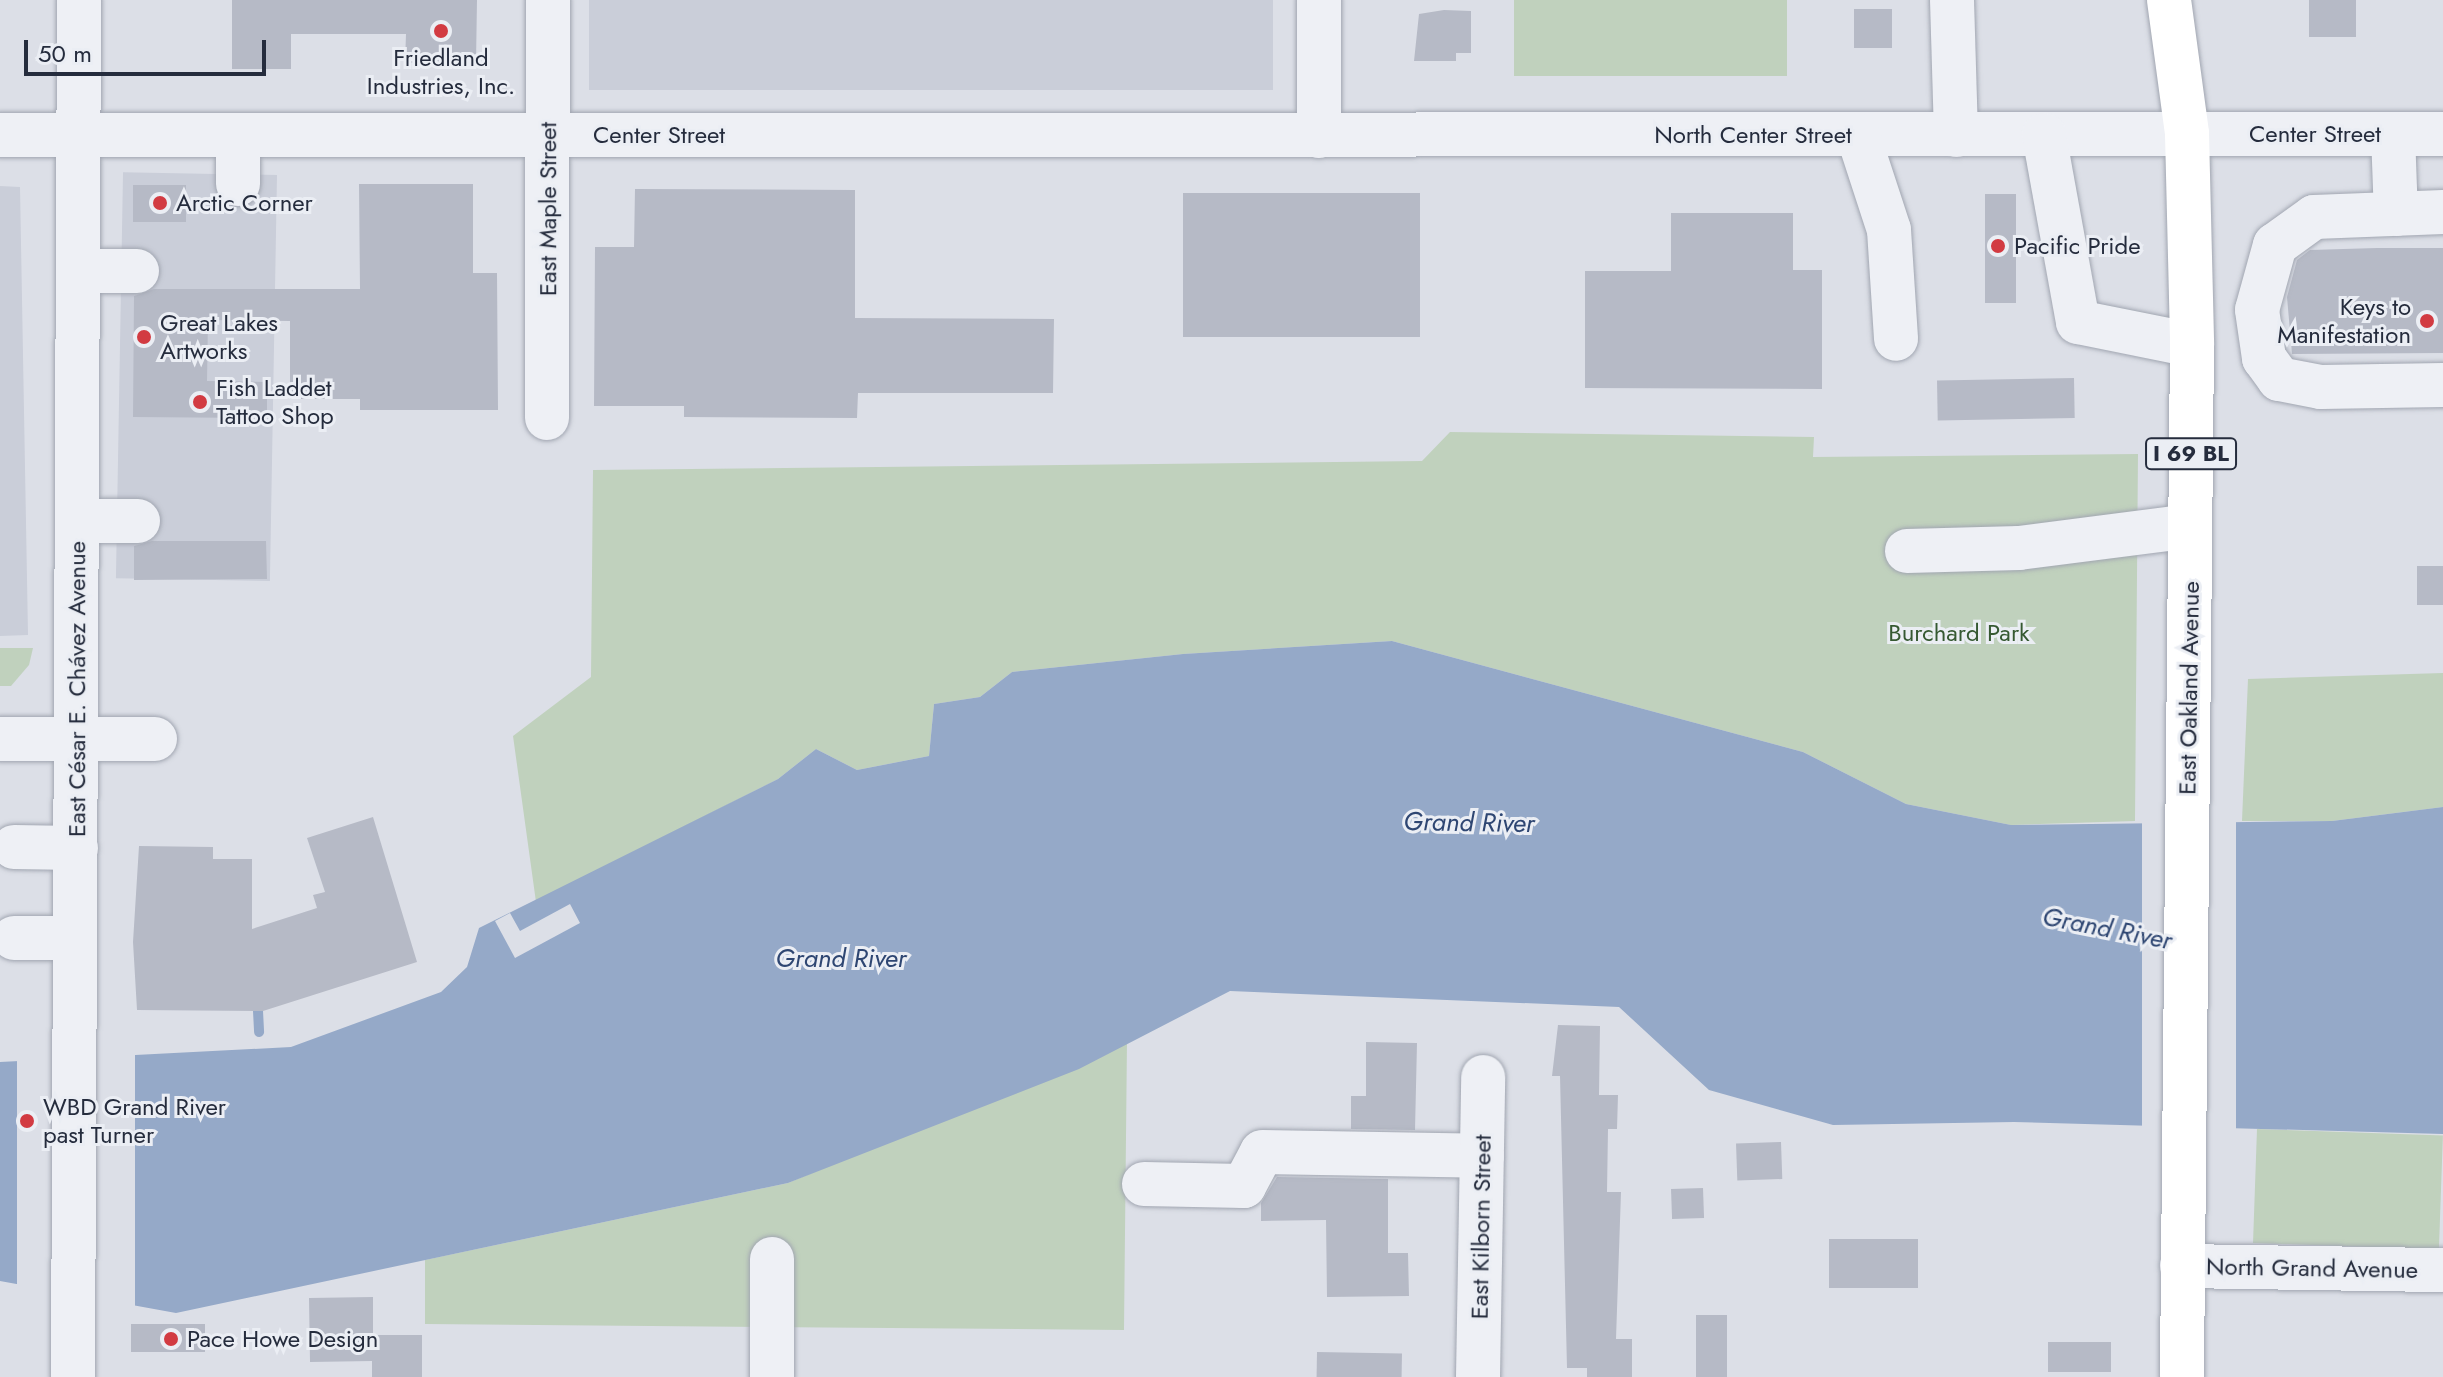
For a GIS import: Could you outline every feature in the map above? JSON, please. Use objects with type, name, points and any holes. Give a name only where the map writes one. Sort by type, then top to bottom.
[{"type":"main road","name":"East Oakland Avenue","points":[[2169,0],[2187,134],[2192,345],[2182,1377]]},
{"type":"street","name":"East César E. Chávez Avenue","points":[[74,1362],[79,0]]},
{"type":"street","name":"East Maple Street","points":[[547,418],[548,0]]},
{"type":"street","points":[[1319,0],[1319,136]]},
{"type":"street","points":[[1952,0],[1956,135]]},
{"type":"street","name":"Center Street","points":[[2187,134],[2443,134]]},
{"type":"street","name":"North Center Street","points":[[1319,136],[2187,134]]},
{"type":"street","points":[[2393,134],[2396,214]]},
{"type":"street","name":"Center Street","points":[[0,135],[1319,136]]},
{"type":"street","points":[[238,135],[238,184]]},
{"type":"street","points":[[1858,135],[1889,230],[1896,339]]},
{"type":"street","points":[[2044,135],[2078,322],[2192,345]]},
{"type":"street","points":[[2443,212],[2314,217],[2275,245],[2257,310],[2264,358],[2279,379],[2321,387],[2443,385]]},
{"type":"street","points":[[78,271],[137,271]]},
{"type":"street","points":[[78,521],[138,521]]},
{"type":"street","points":[[1907,551],[2019,548],[2190,526]]},
{"type":"street","points":[[0,739],[155,739]]},
{"type":"street","points":[[14,847],[76,848]]},
{"type":"street","points":[[14,938],[75,950]]},
{"type":"street","name":"East Kilborn Street","points":[[1478,1377],[1483,1077]]},
{"type":"street","points":[[1144,1184],[1244,1186],[1262,1152],[1482,1156]]},
{"type":"street","points":[[772,1259],[772,1377]]},
{"type":"street","name":"North Grand Avenue","points":[[2182,1266],[2443,1270]]},
{"type":"shaded area","points":[[589,0],[1273,0],[1273,90],[589,90]]},
{"type":"shaded area","points":[[123,172],[277,175],[270,581],[116,578]]},
{"type":"shaded area","points":[[0,186],[20,187],[28,635],[0,636]]},
{"type":"green space","points":[[1514,0],[1787,0],[1787,76],[1514,76]]},
{"type":"green space","name":"Burchard Park","points":[[1450,432],[1814,437],[1813,457],[2138,454],[2135,821],[2011,825],[1906,804],[1803,752],[1392,641],[1183,654],[1012,672],[980,697],[934,704],[929,756],[857,770],[816,749],[778,779],[536,902],[513,736],[591,677],[593,470],[1422,461]]},
{"type":"green space","points":[[0,648],[33,648],[29,665],[11,686],[0,686]]},
{"type":"green space","points":[[2443,673],[2443,807],[2332,821],[2242,821],[2248,679]]},
{"type":"green space","points":[[1127,1041],[1124,1330],[425,1324],[425,1260],[788,1183]]},
{"type":"green space","points":[[2257,1129],[2443,1135],[2439,1249],[2253,1243]]},
{"type":"water","name":"Grand River","points":[[1392,641],[1803,752],[1906,804],[2011,825],[2332,821],[2443,807],[2443,1134],[2014,1122],[1833,1125],[1709,1090],[1619,1007],[1230,991],[1079,1069],[788,1183],[176,1313],[0,1281],[0,1062],[291,1047],[441,992],[467,967],[479,928],[778,779],[816,749],[857,770],[929,756],[934,704],[980,697],[1012,672],[1183,654]]},
{"type":"pier","points":[[2142,817],[2236,817],[2236,1130],[2142,1130]]},
{"type":"pier","points":[[570,904],[580,923],[515,958],[495,921],[510,913],[520,931]]},
{"type":"pier","points":[[17,1051],[135,1051],[135,1310],[17,1310]]},
{"type":"building","points":[[232,0],[477,0],[476,63],[405,63],[406,34],[291,34],[291,69],[232,69]]},
{"type":"building","points":[[2309,0],[2356,0],[2356,37],[2309,37]]},
{"type":"building","points":[[1854,9],[1892,9],[1892,48],[1854,48]]},
{"type":"building","points":[[1444,10],[1471,11],[1471,53],[1456,53],[1456,61],[1414,61],[1419,14]]},
{"type":"building","points":[[359,184],[473,184],[473,273],[497,273],[498,410],[360,410],[360,399],[290,399],[290,321],[208,320],[207,381],[267,382],[267,418],[133,417],[134,296],[154,289],[360,289]]},
{"type":"building","name":"Arctic Corner","points":[[133,185],[186,185],[186,222],[133,222]]},
{"type":"building","points":[[635,189],[855,190],[855,318],[1054,319],[1053,393],[858,393],[857,418],[684,417],[684,406],[594,406],[595,247],[634,247]]},
{"type":"building","points":[[1183,193],[1420,193],[1420,337],[1183,337]]},
{"type":"building","points":[[1985,194],[2016,194],[2016,303],[1985,303]]},
{"type":"building","points":[[1671,213],[1793,213],[1793,270],[1822,270],[1822,389],[1585,388],[1585,271],[1671,271]]},
{"type":"building","points":[[2443,248],[2443,353],[2292,354],[2287,297],[2297,260],[2310,250]]},
{"type":"building","points":[[2074,378],[2075,418],[1938,420],[1937,380]]},
{"type":"building","points":[[152,541],[266,541],[267,579],[134,580],[134,546]]},
{"type":"building","points":[[2417,566],[2443,566],[2443,605],[2417,605]]},
{"type":"building","points":[[373,817],[417,962],[263,1011],[137,1010],[133,942],[139,846],[213,847],[213,859],[252,859],[252,929],[317,908],[313,895],[325,892],[307,838]]},
{"type":"building","points":[[1558,1025],[1600,1026],[1599,1095],[1618,1095],[1617,1129],[1608,1129],[1607,1192],[1621,1192],[1616,1339],[1632,1339],[1632,1377],[1587,1377],[1587,1368],[1567,1368],[1560,1076],[1552,1076]]},
{"type":"building","points":[[1366,1042],[1417,1043],[1415,1130],[1351,1129],[1351,1096],[1366,1096]]},
{"type":"building","points":[[1781,1142],[1782,1179],[1737,1181],[1736,1144]]},
{"type":"building","points":[[1277,1177],[1388,1179],[1388,1253],[1408,1253],[1409,1296],[1327,1297],[1326,1220],[1261,1221],[1261,1203]]},
{"type":"building","points":[[1703,1188],[1704,1218],[1672,1219],[1671,1189]]},
{"type":"building","points":[[1829,1239],[1918,1239],[1918,1288],[1829,1288]]},
{"type":"building","points":[[373,1297],[373,1335],[422,1335],[422,1377],[372,1377],[372,1361],[310,1362],[309,1298]]},
{"type":"building","points":[[1696,1315],[1727,1315],[1727,1377],[1696,1377]]},
{"type":"building","points":[[131,1324],[205,1324],[205,1352],[131,1352]]},
{"type":"building","points":[[2048,1342],[2111,1342],[2111,1372],[2048,1372]]},
{"type":"building","points":[[1317,1352],[1402,1353],[1402,1377],[1317,1377]]},
{"type":"waterway","points":[[258,1011],[259,1032]]},
{"type":"place","name":"Friedland Industries, Inc.","points":[[441,31]]},
{"type":"place","name":"Arctic Corner","points":[[160,203]]},
{"type":"place","name":"Pacific Pride","points":[[1998,246]]},
{"type":"place","name":"Keys to Manifestation","points":[[2427,321]]},
{"type":"place","name":"Great Lakes Artworks","points":[[144,337]]},
{"type":"place","name":"Fish Laddet Tattoo Shop","points":[[200,402]]},
{"type":"place","name":"WBD Grand River past Turner","points":[[27,1121]]},
{"type":"place","name":"Pace Howe Design","points":[[171,1339]]}]
